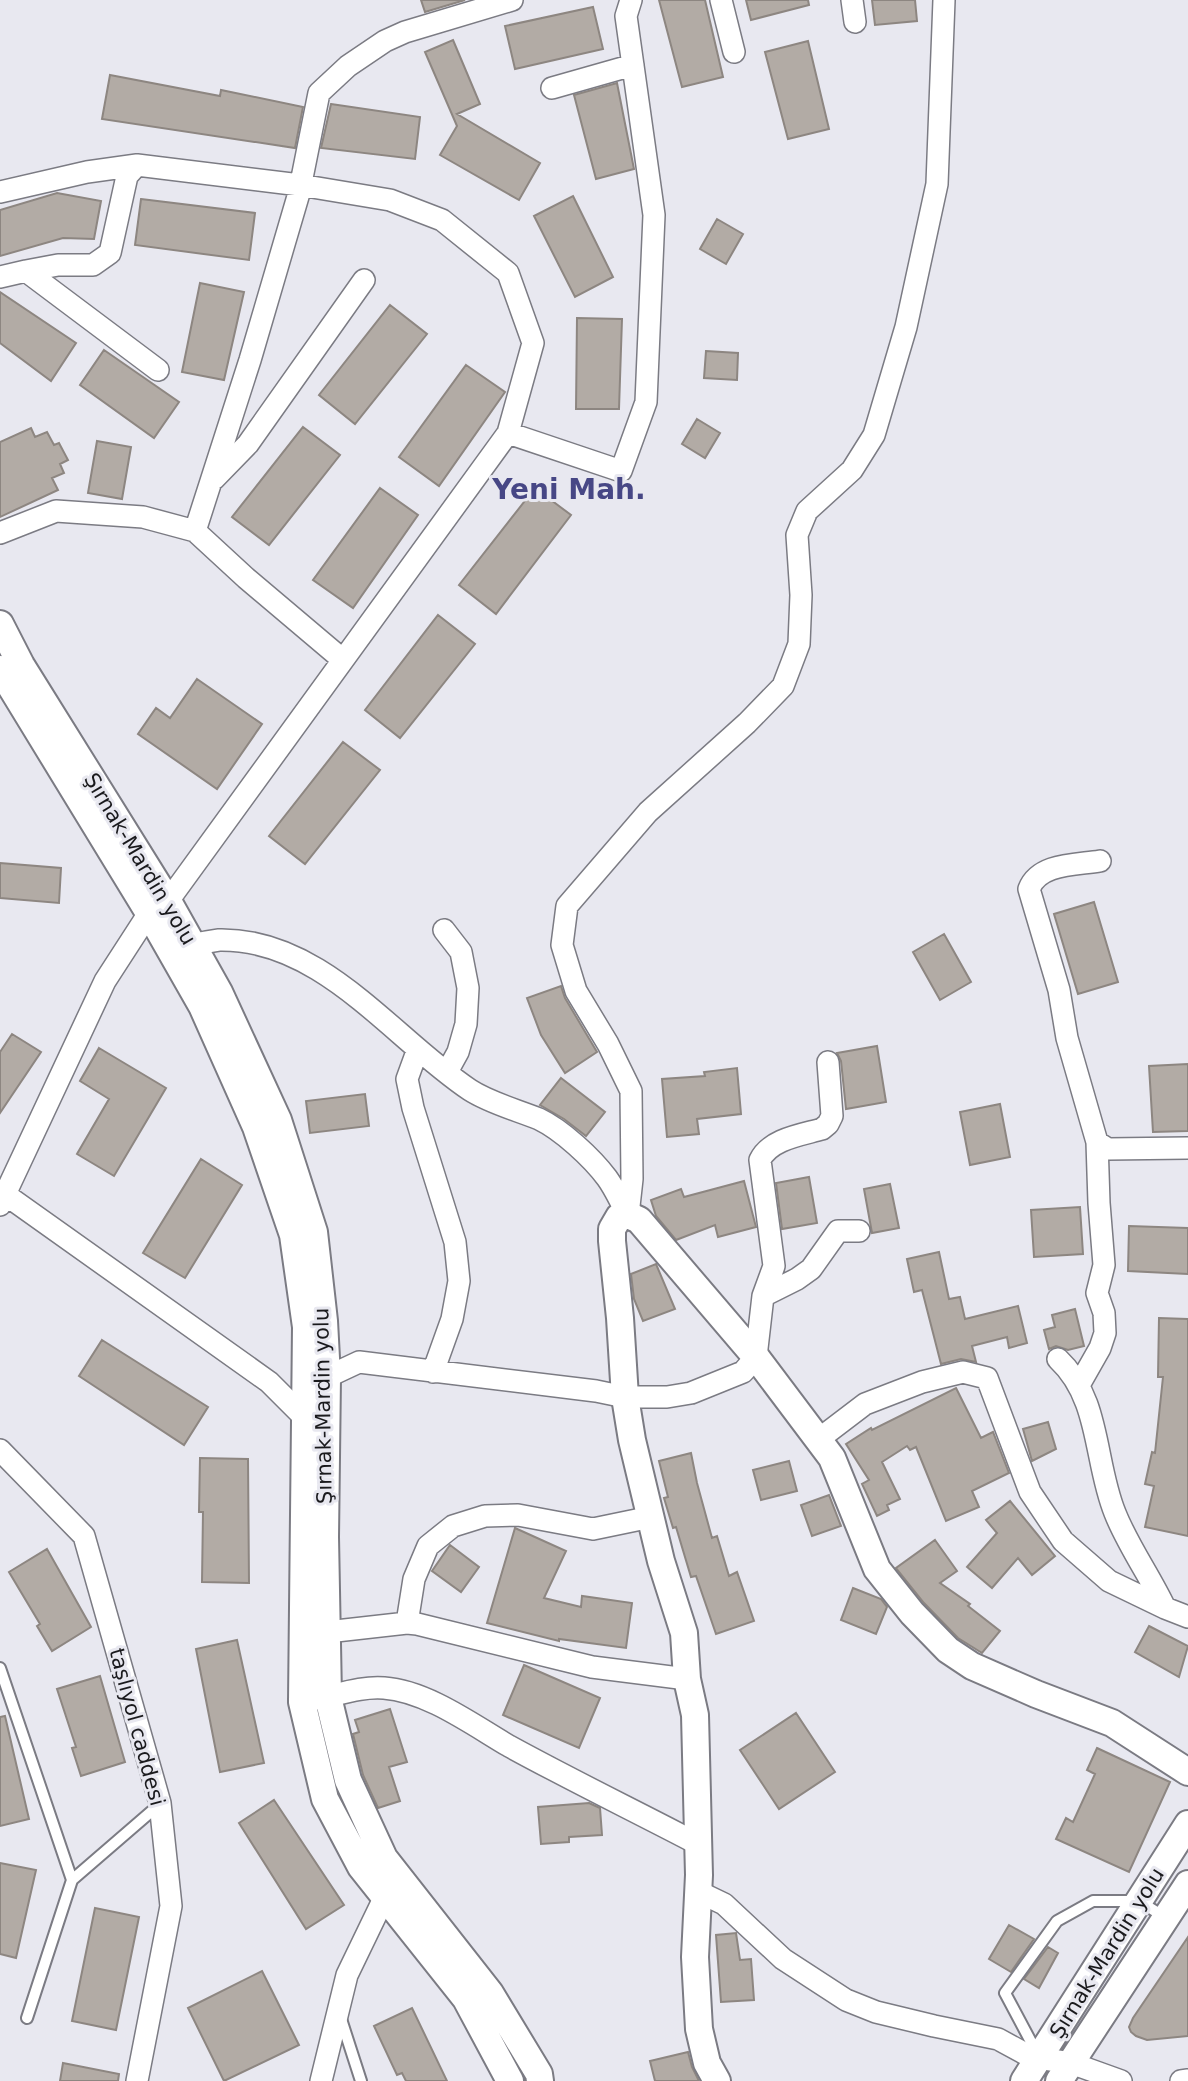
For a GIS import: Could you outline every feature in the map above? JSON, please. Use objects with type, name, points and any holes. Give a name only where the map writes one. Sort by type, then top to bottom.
[{"type":"street","points":[[195,531],[250,360],[300,186],[311,140],[315,102],[319,93],[369,51],[405,32],[512,0]]},
{"type":"street","points":[[508,433],[621,471],[646,402],[654,215],[626,16],[631,0]]},
{"type":"street","points":[[721,0],[734,52]]},
{"type":"street","points":[[852,0],[855,22]]},
{"type":"street","points":[[628,1215],[632,1179],[631,1091],[608,1044],[576,991],[562,945],[566,906],[648,812],[747,723],[783,686],[799,644],[801,596],[797,535],[807,511],[852,470],[874,435],[906,327],[937,184],[944,0]]},
{"type":"street","points":[[552,88],[633,65]]},
{"type":"street","points":[[0,277],[58,265],[93,265],[110,253],[127,176],[137,165]]},
{"type":"street","points":[[0,191],[87,172],[137,165],[390,200],[442,219],[508,273],[533,343],[508,433],[105,981],[3,1200],[270,1382],[304,1417]]},
{"type":"street","points":[[26,271],[158,370]]},
{"type":"street","points":[[210,484],[248,444],[364,280]]},
{"type":"street","points":[[0,533],[56,511],[143,517],[195,531],[343,660]]},
{"type":"street","name":"Şırnak-Mardin yolu","points":[[0,624],[20,665],[159,907],[256,1127],[293,1235],[306,1327],[304,1417],[315,1699],[325,1799],[362,1867],[391,1885],[490,1993],[539,2074],[540,2081]]},
{"type":"street","name":"Şırnak-Mardin yolu","points":[[1,670],[159,907],[193,945],[219,992],[278,1120],[314,1232],[327,1377],[327,1632],[315,1699]]},
{"type":"street","points":[[1079,1385],[1100,1348],[1105,1332],[1104,1313],[1097,1293],[1104,1265],[1097,1142],[1067,1038],[1059,990],[1028,889],[1033,879],[1045,870],[1100,861]]},
{"type":"street","points":[[444,930],[461,952],[468,988],[466,1024],[458,1052],[447,1072]]},
{"type":"street","points":[[193,945],[219,940],[261,944],[296,957],[369,1006],[420,1053],[473,1092],[543,1121],[572,1142],[607,1178],[628,1215],[639,1220],[756,1357],[818,1439],[832,1458],[877,1569],[912,1613],[948,1650],[972,1666],[1112,1723],[1188,1773]]},
{"type":"street","points":[[420,1053],[415,1057],[407,1079],[413,1108],[455,1242],[459,1281],[452,1319],[433,1372]]},
{"type":"street","points":[[327,1377],[359,1362],[596,1391],[625,1397],[691,1393],[743,1372],[756,1357],[763,1296],[774,1266],[760,1160],[765,1150],[774,1144],[822,1129],[828,1124],[832,1116],[828,1062]]},
{"type":"street","points":[[1097,1142],[1108,1149],[1188,1148]]},
{"type":"street","points":[[628,1215],[619,1217],[612,1229],[625,1397],[632,1440],[661,1561],[684,1633],[687,1679],[695,1715],[699,1892],[695,1957],[699,2029],[707,2063],[717,2081]]},
{"type":"street","points":[[763,1296],[811,1269],[838,1231],[859,1231]]},
{"type":"street","points":[[1058,1359],[1068,1368],[1079,1385],[1089,1408],[1098,1454],[1114,1511],[1165,1608]]},
{"type":"street","points":[[818,1439],[865,1404],[922,1382],[963,1372],[987,1378],[1030,1492],[1063,1541],[1109,1581],[1188,1617]]},
{"type":"street","name":"taşlıyol caddesi","points":[[0,1450],[83,1536],[160,1803],[171,1906],[137,2081]]},
{"type":"street","points":[[407,1623],[414,1578],[428,1546],[453,1526],[485,1516],[518,1515],[593,1529],[651,1517]]},
{"type":"street","points":[[327,1632],[407,1623],[592,1667],[687,1679]]},
{"type":"street","points":[[315,1699],[363,1689],[384,1688],[412,1695],[450,1712],[698,1844]]},
{"type":"street","name":"Şırnak-Mardin yolu","points":[[1024,2081],[1188,1824]]},
{"type":"street","name":"Şırnak-Mardin yolu","points":[[1065,2072],[1188,1884]]},
{"type":"street","points":[[321,2081],[347,1975],[391,1885]]},
{"type":"street","name":"Şırnak-Mardin yolu","points":[[391,1885],[466,1999],[510,2081]]},
{"type":"street","points":[[699,1892],[724,1904],[783,1959],[846,2000],[876,2012],[998,2039],[1065,2072],[1121,2081]]},
{"type":"street","points":[[1181,2081],[1188,2080]]},
{"type":"lane","points":[[0,1668],[72,1880]]},
{"type":"lane","points":[[27,2018],[72,1880],[160,1803]]},
{"type":"lane","points":[[1040,2058],[1005,1993],[1057,1922],[1093,1901],[1139,1901],[1166,1918]]},
{"type":"lane","points":[[339,2013],[361,2081]]},
{"type":"building","points":[[421,0],[465,0],[425,12]]},
{"type":"building","points":[[659,0],[705,0],[723,77],[682,87]]},
{"type":"building","points":[[746,0],[808,0],[809,5],[751,20]]},
{"type":"building","points":[[872,0],[915,0],[917,21],[875,25]]},
{"type":"building","points":[[593,7],[603,49],[515,69],[505,26]]},
{"type":"building","points":[[453,40],[480,104],[457,114],[540,163],[519,200],[440,155],[457,126],[425,52]]},
{"type":"building","points":[[808,41],[829,129],[788,139],[765,52]]},
{"type":"building","points":[[110,75],[220,96],[221,90],[303,107],[295,148],[102,119]]},
{"type":"building","points":[[617,83],[634,169],[596,179],[574,95]]},
{"type":"building","points":[[331,104],[420,117],[415,159],[321,148]]},
{"type":"building","points":[[57,193],[101,201],[94,239],[63,238],[0,256],[0,210]]},
{"type":"building","points":[[573,196],[613,277],[575,297],[534,216]]},
{"type":"building","points":[[141,199],[255,213],[249,260],[135,245]]},
{"type":"building","points":[[717,219],[743,234],[726,264],[700,249]]},
{"type":"building","points":[[200,283],[244,292],[224,380],[182,372]]},
{"type":"building","points":[[0,292],[76,343],[51,381],[0,343]]},
{"type":"building","points":[[390,305],[427,334],[355,424],[319,395]]},
{"type":"building","points":[[577,318],[622,319],[619,409],[576,409]]},
{"type":"building","points":[[104,350],[179,402],[154,438],[80,385]]},
{"type":"building","points":[[706,351],[738,353],[737,380],[704,378]]},
{"type":"building","points":[[466,365],[505,392],[439,486],[399,457]]},
{"type":"building","points":[[697,419],[720,433],[705,458],[682,444]]},
{"type":"building","points":[[303,427],[340,455],[269,545],[232,517]]},
{"type":"building","points":[[31,428],[35,437],[47,432],[54,445],[59,443],[68,460],[60,464],[64,473],[52,478],[58,490],[0,517],[0,442]]},
{"type":"building","points":[[97,441],[131,447],[122,499],[88,493]]},
{"type":"building","points":[[380,488],[418,515],[353,608],[313,580]]},
{"type":"building","points":[[535,488],[571,515],[496,614],[459,585]]},
{"type":"building","points":[[438,615],[475,644],[400,738],[365,710]]},
{"type":"building","points":[[197,679],[262,724],[217,789],[138,734],[156,708],[170,718]]},
{"type":"building","points":[[343,742],[380,770],[305,864],[269,836]]},
{"type":"building","points":[[0,863],[61,868],[59,903],[0,898]]},
{"type":"building","points":[[1094,902],[1118,982],[1078,994],[1054,914]]},
{"type":"building","points":[[944,934],[971,982],[940,1000],[913,952]]},
{"type":"building","points":[[561,986],[565,998],[597,1052],[565,1073],[541,1035],[527,998]]},
{"type":"building","points":[[12,1034],[41,1052],[0,1113],[0,1052]]},
{"type":"building","points":[[877,1046],[886,1102],[846,1109],[841,1061],[837,1053]]},
{"type":"building","points":[[99,1048],[166,1088],[114,1176],[77,1154],[109,1099],[80,1081]]},
{"type":"building","points":[[1188,1064],[1188,1131],[1153,1132],[1149,1066]]},
{"type":"building","points":[[737,1068],[741,1114],[697,1119],[699,1134],[667,1137],[662,1079],[705,1076],[704,1072]]},
{"type":"building","points":[[561,1078],[605,1112],[586,1136],[540,1105]]},
{"type":"building","points":[[365,1094],[369,1126],[310,1133],[306,1101]]},
{"type":"building","points":[[1000,1104],[1010,1157],[970,1165],[960,1112]]},
{"type":"building","points":[[201,1159],[242,1185],[185,1278],[143,1253]]},
{"type":"building","points":[[809,1177],[817,1223],[782,1229],[776,1183]]},
{"type":"building","points":[[744,1181],[756,1227],[718,1237],[715,1225],[676,1240],[656,1216],[651,1200],[681,1189],[684,1197]]},
{"type":"building","points":[[890,1184],[899,1228],[872,1233],[864,1189]]},
{"type":"building","points":[[1080,1207],[1083,1254],[1034,1257],[1031,1210]]},
{"type":"building","points":[[1129,1226],[1188,1228],[1188,1274],[1128,1271]]},
{"type":"building","points":[[939,1252],[949,1299],[960,1297],[965,1319],[1018,1306],[1027,1343],[1009,1348],[1007,1337],[972,1346],[976,1362],[961,1359],[941,1364],[922,1290],[914,1292],[907,1259]]},
{"type":"building","points":[[656,1264],[675,1309],[643,1321],[634,1299],[631,1274]]},
{"type":"building","points":[[1075,1309],[1084,1346],[1068,1350],[1056,1346],[1049,1349],[1044,1330],[1055,1327],[1052,1315]]},
{"type":"building","points":[[1159,1318],[1188,1319],[1188,1536],[1145,1527],[1154,1486],[1145,1484],[1152,1452],[1155,1453],[1163,1377],[1158,1377]]},
{"type":"building","points":[[102,1340],[208,1407],[184,1445],[79,1376]]},
{"type":"building","points":[[956,1388],[981,1438],[993,1432],[1009,1473],[972,1491],[979,1507],[946,1521],[916,1447],[910,1450],[907,1446],[882,1462],[900,1499],[887,1505],[889,1510],[877,1516],[862,1484],[869,1480],[846,1444],[871,1428],[872,1430]]},
{"type":"building","points":[[1048,1422],[1056,1449],[1032,1461],[1023,1429]]},
{"type":"building","points":[[691,1453],[712,1538],[717,1536],[729,1576],[737,1572],[754,1621],[716,1634],[696,1576],[691,1577],[664,1498],[668,1497],[659,1461]]},
{"type":"building","points":[[200,1458],[248,1459],[249,1583],[202,1582],[203,1512],[199,1512]]},
{"type":"building","points":[[789,1461],[797,1491],[761,1500],[753,1470]]},
{"type":"building","points":[[829,1495],[841,1526],[812,1536],[801,1505]]},
{"type":"building","points":[[1010,1501],[1055,1556],[1032,1575],[1018,1558],[992,1588],[967,1567],[997,1533],[986,1520]]},
{"type":"building","points":[[515,1528],[566,1551],[544,1598],[581,1607],[582,1596],[632,1603],[626,1648],[559,1641],[487,1623]]},
{"type":"building","points":[[935,1540],[957,1571],[940,1583],[970,1604],[968,1606],[1000,1631],[982,1653],[958,1638],[924,1603],[896,1568]]},
{"type":"building","points":[[450,1545],[479,1567],[461,1592],[432,1571]]},
{"type":"building","points":[[47,1549],[91,1627],[52,1651],[37,1626],[40,1624],[9,1572]]},
{"type":"building","points":[[853,1588],[881,1599],[887,1607],[876,1634],[841,1620]]},
{"type":"building","points":[[1149,1626],[1188,1646],[1179,1677],[1135,1652]]},
{"type":"building","points":[[237,1640],[264,1763],[220,1772],[196,1649]]},
{"type":"building","points":[[524,1665],[600,1698],[579,1748],[503,1715]]},
{"type":"building","points":[[100,1676],[125,1762],[81,1776],[72,1748],[76,1747],[57,1689]]},
{"type":"building","points":[[390,1709],[407,1762],[389,1767],[400,1801],[378,1808],[363,1775],[353,1734],[359,1732],[355,1720]]},
{"type":"building","points":[[796,1713],[835,1772],[779,1809],[740,1750]]},
{"type":"building","points":[[5,1716],[29,1819],[0,1826],[0,1717]]},
{"type":"building","points":[[1097,1748],[1170,1782],[1129,1872],[1056,1839],[1066,1818],[1073,1822],[1095,1774],[1087,1770]]},
{"type":"building","points":[[274,1800],[344,1905],[306,1929],[239,1823]]},
{"type":"building","points":[[589,1803],[600,1808],[602,1835],[569,1837],[569,1842],[541,1844],[538,1807]]},
{"type":"building","points":[[0,1863],[36,1870],[16,1958],[0,1954]]},
{"type":"building","points":[[95,1908],[139,1917],[116,2030],[72,2021]]},
{"type":"building","points":[[1009,1925],[1034,1939],[1011,1972],[989,1959]]},
{"type":"building","points":[[736,1933],[740,1960],[751,1959],[754,2000],[721,2002],[716,1935]]},
{"type":"building","points":[[1188,1937],[1188,2036],[1147,2040],[1136,2036],[1129,2027],[1133,2018]]},
{"type":"building","points":[[1048,1947],[1058,1953],[1039,1988],[1024,1979]]},
{"type":"building","points":[[262,1971],[299,2045],[224,2081],[188,2008]]},
{"type":"building","points":[[412,2008],[447,2081],[406,2081],[402,2073],[397,2075],[374,2026]]},
{"type":"building","points":[[688,2052],[699,2081],[655,2081],[650,2061]]},
{"type":"building","points":[[63,2063],[119,2074],[118,2081],[60,2081]]},
{"type":"district","name":"Yeni Mah.","points":[[569,489]]}]
